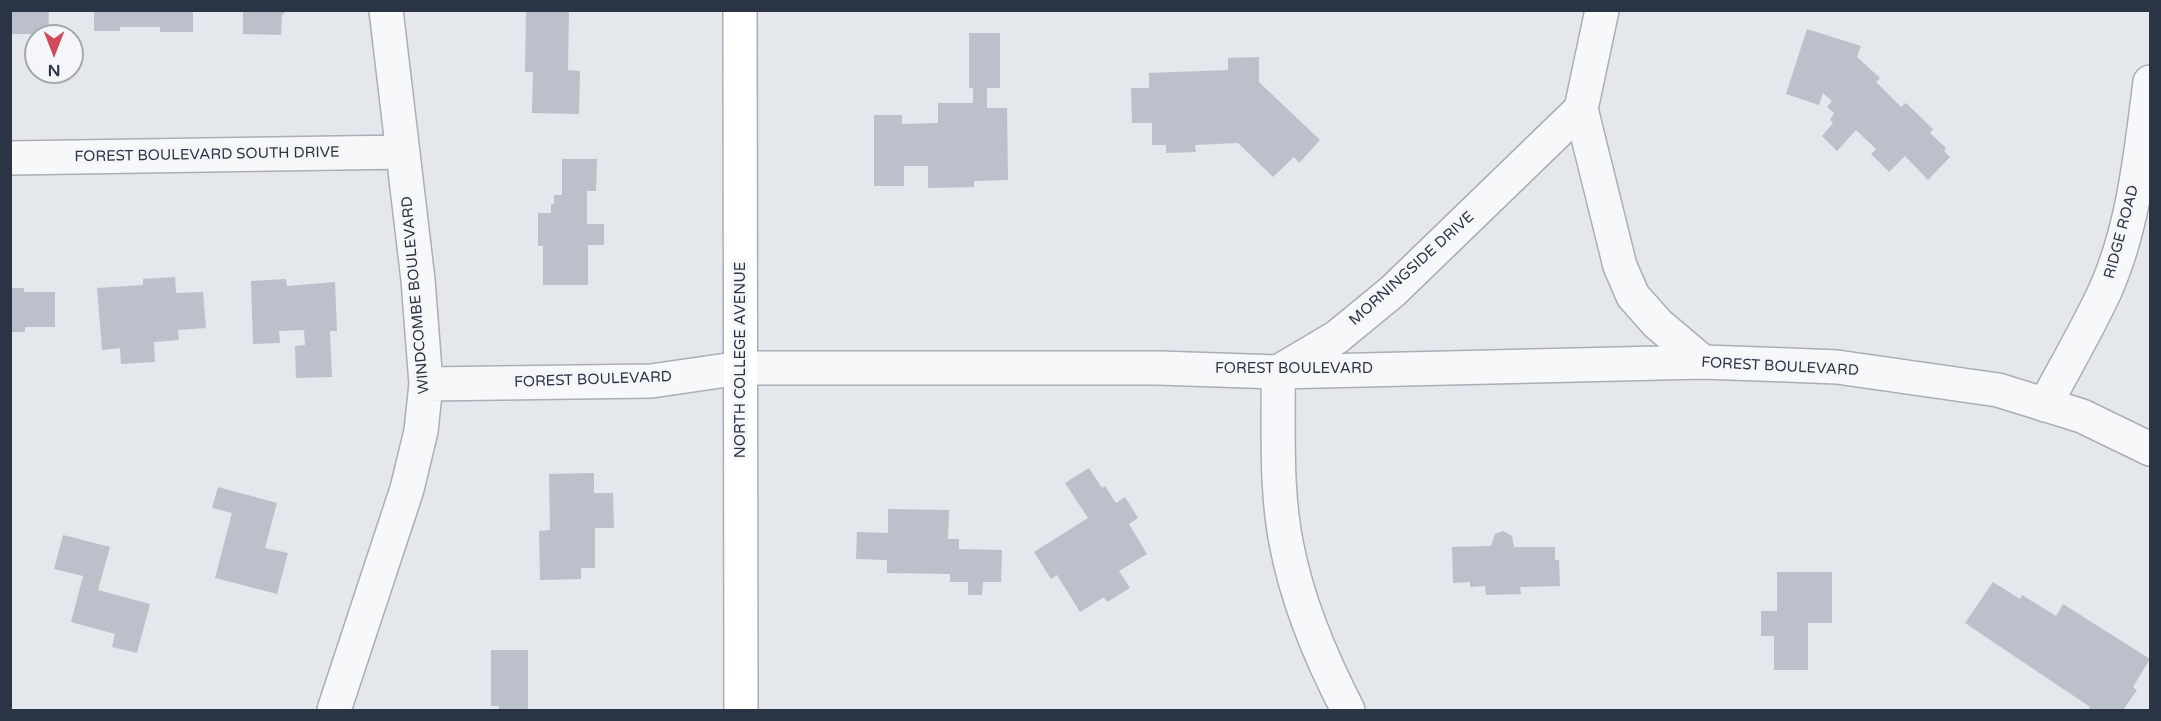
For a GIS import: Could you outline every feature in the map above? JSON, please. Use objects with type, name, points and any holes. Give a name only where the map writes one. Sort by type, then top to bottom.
[{"type":"main road","name":"NORTH COLLEGE AVENUE","points":[[740,10],[741,711]]},
{"type":"street","name":"WINDCOMBE BOULEVARD","points":[[334,711],[407,489],[421,431],[426,384],[418,280],[386,10]]},
{"type":"street","points":[[1602,10],[1581,109],[1620,266],[1633,296],[1658,324],[1703,362]]},
{"type":"street","name":"RIDGE ROAD","points":[[2044,405],[2105,291],[2120,249],[2132,203],[2151,82]]},
{"type":"street","name":"MORNINGSIDE DRIVE","points":[[1278,372],[1337,337],[1393,291],[1581,109]]},
{"type":"street","name":"FOREST BOULEVARD SOUTH DRIVE","points":[[10,158],[403,152]]},
{"type":"street","name":"FOREST BOULEVARD","points":[[426,384],[651,381],[741,368],[1159,368],[1278,372],[1703,362],[1837,367],[1998,390],[2082,416],[2151,449]]},
{"type":"street","points":[[1278,372],[1280,481],[1286,546],[1315,637],[1348,711]]},
{"type":"building","points":[[10,10],[49,10],[48,24],[24,24],[24,34],[10,34]]},
{"type":"building","points":[[94,10],[193,10],[193,32],[160,32],[160,27],[120,27],[120,31],[94,31]]},
{"type":"building","points":[[243,10],[285,10],[282,14],[281,35],[243,34]]},
{"type":"building","points":[[526,10],[569,10],[568,70],[580,71],[579,114],[532,113],[533,72],[525,72]]},
{"type":"building","points":[[1807,29],[1861,46],[1857,57],[1880,78],[1876,82],[1901,107],[1906,103],[1933,129],[1930,133],[1946,148],[1944,151],[1950,157],[1928,180],[1905,156],[1889,172],[1871,154],[1876,149],[1856,130],[1837,151],[1822,136],[1833,123],[1830,120],[1834,113],[1827,107],[1832,101],[1823,93],[1819,105],[1786,94]]},
{"type":"building","points":[[969,33],[1000,33],[1000,88],[987,88],[987,108],[1007,108],[1008,180],[974,181],[974,187],[928,188],[928,166],[904,166],[904,186],[874,186],[874,115],[902,115],[902,124],[938,123],[938,103],[973,103],[973,88],[969,88]]},
{"type":"building","points":[[1259,57],[1259,82],[1320,140],[1299,163],[1294,157],[1273,177],[1238,143],[1195,145],[1196,152],[1166,153],[1166,145],[1152,145],[1152,123],[1132,123],[1131,88],[1149,88],[1149,73],[1228,70],[1228,58]]},
{"type":"building","points":[[562,159],[597,159],[596,191],[587,191],[587,224],[604,224],[604,245],[588,245],[588,285],[543,285],[543,246],[538,246],[538,213],[551,213],[554,195],[562,195]]},
{"type":"building","points":[[175,277],[176,293],[203,292],[206,328],[178,330],[179,340],[154,342],[155,362],[121,364],[120,348],[102,350],[97,288],[143,285],[143,279]]},
{"type":"building","points":[[286,279],[287,286],[335,282],[337,331],[330,331],[332,377],[296,378],[295,346],[305,345],[304,330],[279,331],[280,343],[253,344],[251,281]]},
{"type":"building","points":[[10,288],[24,288],[24,292],[55,292],[55,327],[25,327],[25,332],[10,332]]},
{"type":"building","points":[[1089,468],[1102,488],[1105,486],[1116,503],[1125,497],[1138,518],[1129,524],[1147,554],[1119,571],[1130,588],[1107,602],[1104,597],[1080,612],[1057,575],[1051,579],[1034,552],[1088,518],[1065,483]]},
{"type":"building","points":[[594,473],[594,493],[613,493],[614,528],[595,528],[595,568],[581,568],[581,579],[540,580],[539,531],[550,530],[549,474]]},
{"type":"building","points":[[218,487],[277,503],[265,548],[288,553],[277,594],[215,578],[232,513],[212,508]]},
{"type":"building","points":[[888,509],[949,510],[948,539],[959,539],[959,549],[1002,550],[1001,582],[983,582],[982,595],[968,595],[968,582],[950,582],[950,574],[887,573],[887,560],[856,559],[857,532],[888,533]]},
{"type":"building","points":[[1503,531],[1512,536],[1514,547],[1555,547],[1555,560],[1559,560],[1560,586],[1520,587],[1521,594],[1486,595],[1485,586],[1470,587],[1470,582],[1453,583],[1452,547],[1491,546],[1495,534]]},
{"type":"building","points":[[63,535],[110,547],[98,590],[150,604],[137,653],[112,647],[115,634],[71,622],[83,576],[54,569]]},
{"type":"building","points":[[1777,572],[1832,572],[1832,623],[1808,623],[1808,670],[1774,670],[1774,636],[1761,636],[1761,611],[1777,611]]},
{"type":"building","points":[[1993,582],[2020,599],[2022,595],[2056,616],[2063,604],[2150,659],[2133,687],[2137,690],[2123,710],[2088,710],[2090,707],[1965,623]]},
{"type":"building","points":[[491,650],[528,650],[528,710],[499,710],[499,706],[491,706]]}]
